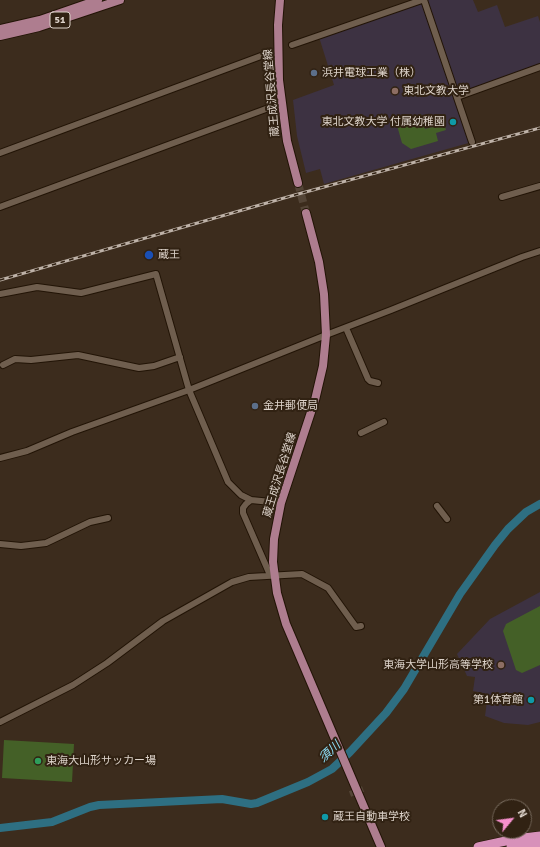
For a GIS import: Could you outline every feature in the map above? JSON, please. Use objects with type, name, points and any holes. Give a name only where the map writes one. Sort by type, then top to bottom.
[{"type":"highway","points":[[478,847],[540,836]]},
{"type":"highway","points":[[511,847],[540,843]]},
{"type":"main road","name":"51","points":[[0,29],[40,20],[98,0]]},
{"type":"main road","name":"51","points":[[0,36],[39,26],[120,0]]},
{"type":"main road","name":"蔵王成沢長谷堂線","points":[[280,0],[278,25],[280,87],[287,141],[298,183]]},
{"type":"main road","name":"蔵王成沢長谷堂線","points":[[306,213],[322,279],[326,335],[323,366],[315,400],[281,503],[274,539],[272,576],[282,613],[381,847]]},
{"type":"street","points":[[292,45],[423,0],[472,142]]},
{"type":"street","points":[[0,152],[269,53]]},
{"type":"street","points":[[457,97],[540,67]]},
{"type":"street","points":[[0,207],[274,106]]},
{"type":"street","points":[[502,197],[540,186]]},
{"type":"street","points":[[0,458],[27,451],[72,432],[189,390],[540,251]]},
{"type":"street","points":[[0,294],[37,286],[81,293],[156,274],[189,390],[228,482],[241,495],[251,500],[281,503]]},
{"type":"street","points":[[346,328],[368,379],[378,383]]},
{"type":"street","points":[[3,365],[16,359],[31,360],[78,355],[139,368],[154,366],[180,357]]},
{"type":"street","points":[[360,433],[384,422]]},
{"type":"street","points":[[251,500],[243,508],[242,513],[272,576]]},
{"type":"street","points":[[438,506],[447,519]]},
{"type":"street","points":[[0,544],[21,546],[46,543],[90,522],[108,518]]},
{"type":"street","points":[[0,722],[73,685],[107,663],[163,621],[232,582],[244,579],[302,574],[328,588],[356,627],[361,626]]},
{"type":"shaded area","name":"東北文教大学","points":[[429,0],[473,0],[478,12],[497,5],[505,27],[538,16],[540,22],[540,67],[457,97],[472,142],[324,184],[320,169],[306,173],[297,136],[293,100],[334,85],[319,37]]},
{"type":"shaded area","name":"東海大学山形高等学校","points":[[540,592],[540,722],[528,725],[504,723],[485,716],[488,694],[473,691],[475,677],[467,676],[457,654],[490,619]]},
{"type":"green space","points":[[421,114],[425,129],[444,124],[446,130],[436,133],[438,141],[411,149],[402,143],[396,122]]},
{"type":"green space","points":[[540,606],[540,665],[522,673],[516,670],[503,631],[506,624]]},
{"type":"green space","name":"東海大山形サッカー場","points":[[4,740],[74,744],[72,782],[2,778]]},
{"type":"waterway","name":"須川","points":[[0,828],[52,822],[99,805],[222,799],[251,804],[257,803],[308,782],[332,769],[386,713],[404,689],[460,594],[495,545],[508,529],[526,512],[540,504]]},
{"type":"tunnel","points":[[298,183],[306,213]]},
{"type":"tunnel","points":[[350,794],[363,789]]},
{"type":"railway","points":[[0,280],[291,196],[540,128]]},
{"type":"place","name":"浜井電球工業（株）","points":[[314,73]]},
{"type":"place","name":"東北文教大学","points":[[395,91]]},
{"type":"place","name":"東北文教大学 付属幼稚園","points":[[453,122]]},
{"type":"place","name":"蔵王","points":[[149,255]]},
{"type":"place","name":"金井郵便局","points":[[255,406]]},
{"type":"place","name":"東海大学山形高等学校","points":[[501,665]]},
{"type":"place","name":"第1体育館","points":[[531,700]]},
{"type":"place","name":"東海大山形サッカー場","points":[[38,761]]},
{"type":"place","name":"蔵王自動車学校","points":[[325,817]]}]
